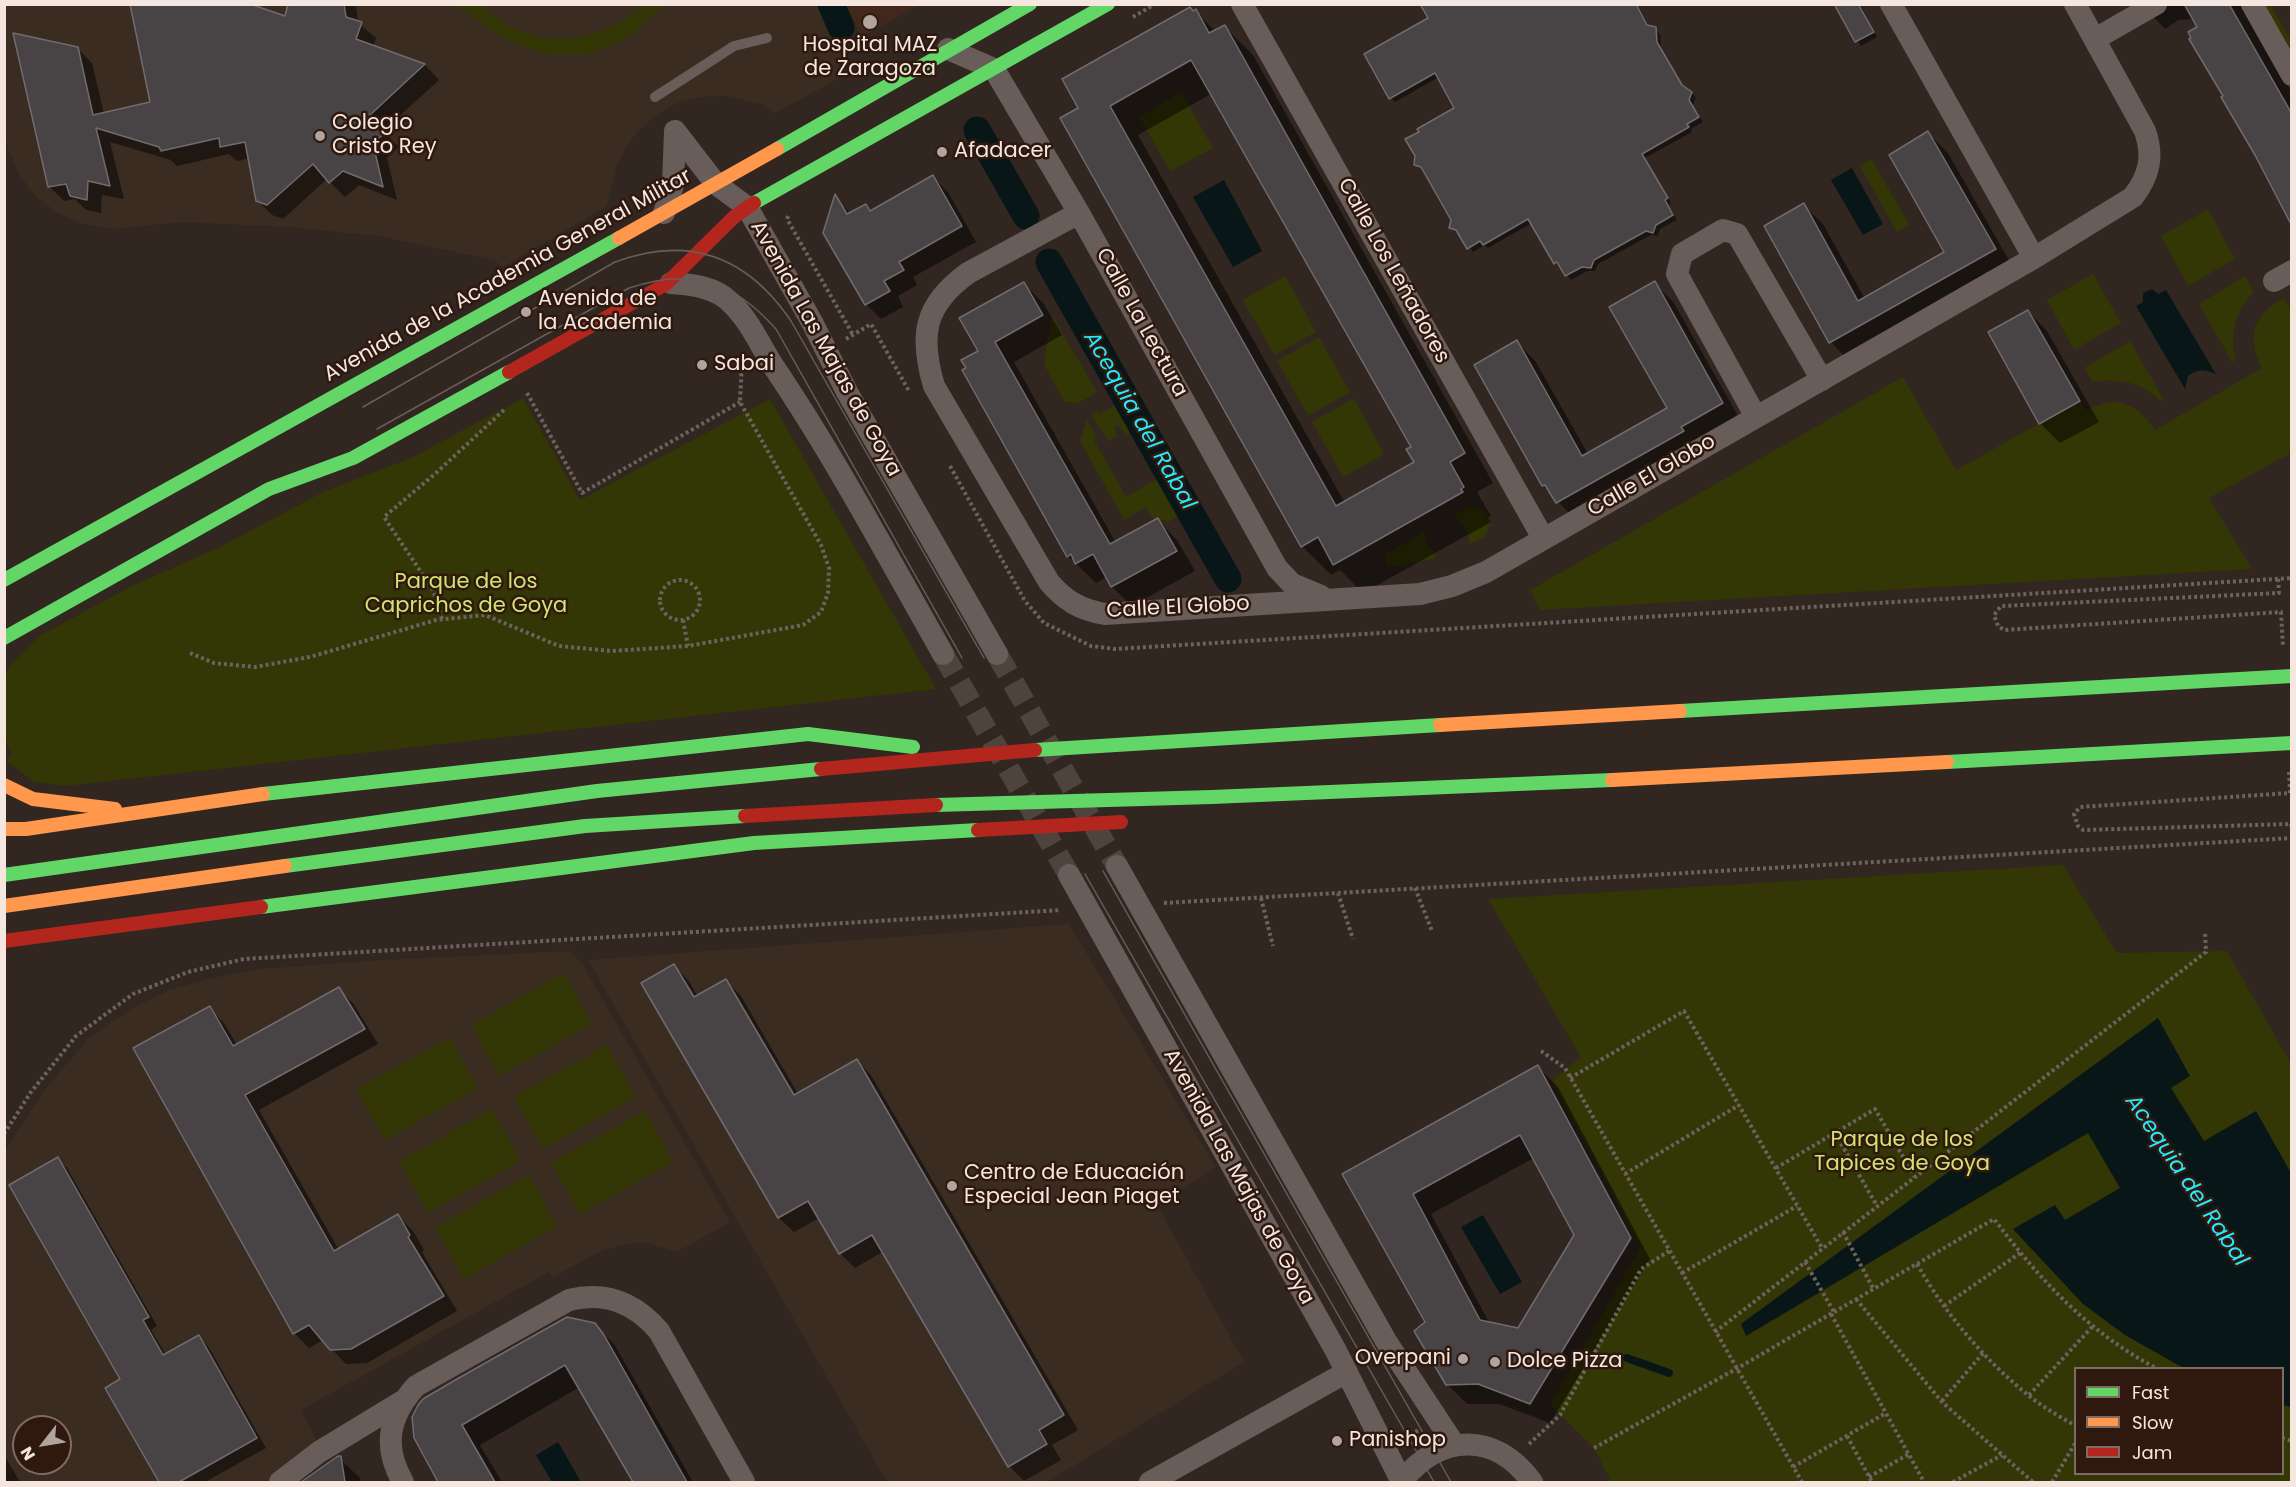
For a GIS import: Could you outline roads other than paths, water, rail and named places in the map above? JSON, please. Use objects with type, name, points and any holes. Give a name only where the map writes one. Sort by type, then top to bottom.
[{"type":"main road","name":"Avenida de la Academia General Militar","points":[[4,580],[716,184],[1030,4]]},
{"type":"main road","points":[[1067,27],[1080,4]]},
{"type":"main road","points":[[4,638],[269,489],[353,458],[670,283],[720,231],[747,207],[1108,4]]},
{"type":"main road","points":[[4,875],[597,790],[975,754],[1635,713],[2292,676]]},
{"type":"main road","points":[[4,829],[143,812],[315,786],[808,734],[975,754]]},
{"type":"main road","points":[[4,906],[218,874],[585,826],[874,807],[1212,797],[1656,778],[2292,743]]},
{"type":"main road","points":[[4,784],[17,793],[54,803],[143,812]]},
{"type":"main road","points":[[1161,814],[1212,797]]},
{"type":"main road","points":[[4,941],[754,843],[1140,820]]},
{"type":"street","name":"Calle Los Leñadores","points":[[1242,4],[1544,538]]},
{"type":"street","points":[[1891,4],[2034,258]]},
{"type":"street","name":"Calle El Globo","points":[[1079,213],[968,273],[943,293],[932,309],[927,328],[927,362],[934,386],[1049,582],[1061,596],[1074,605],[1105,614],[1420,594],[1452,586],[1486,572],[2034,258],[2133,197],[2143,183],[2150,165],[2151,147],[2145,131],[2075,4]]},
{"type":"street","points":[[2095,39],[2156,4]]},
{"type":"street","points":[[2252,4],[2292,75]]},
{"type":"street","points":[[948,49],[994,69]]},
{"type":"street","name":"Calle La Lectura","points":[[994,69],[1079,213],[1277,568],[1292,584],[1309,593],[1331,599]]},
{"type":"street","name":"Avenida Las Majas de Goya","points":[[663,213],[673,185],[675,131],[716,184],[747,207],[813,324],[847,392],[997,654]]},
{"type":"street","points":[[1756,417],[1677,274],[1682,254],[1723,230],[1737,234],[1822,380]]},
{"type":"street","points":[[670,283],[692,285],[718,293],[729,300],[741,315],[804,412],[943,654]]},
{"type":"street","points":[[1117,866],[1380,1331],[1454,1444]]},
{"type":"street","name":"Avenida Las Majas de Goya","points":[[1069,875],[1347,1372],[1402,1482]]},
{"type":"street","points":[[280,1482],[320,1452],[403,1401],[417,1386],[569,1300],[585,1296],[615,1299],[646,1316],[659,1331],[744,1482]]},
{"type":"street","points":[[1150,1482],[1347,1372]]},
{"type":"street","points":[[403,1401],[392,1424],[389,1448],[394,1468],[403,1482]]},
{"type":"street","points":[[1402,1482],[1422,1461],[1454,1444],[1480,1446],[1504,1455],[1521,1467],[1532,1482]]},
{"type":"lane","points":[[655,97],[734,46],[767,38]]},
{"type":"water","points":[[1852,168],[1883,224],[1863,235],[1831,180]]},
{"type":"water","points":[[1224,180],[1262,251],[1233,267],[1193,197]]},
{"type":"water","points":[[2152,289],[2158,294],[2166,290],[2216,374],[2202,371],[2192,373],[2188,376],[2185,389],[2136,306],[2143,302],[2143,293]]},
{"type":"water","points":[[2158,1018],[2190,1076],[2171,1088],[2204,1141],[2256,1111],[2291,1173],[2291,1407],[2284,1405],[2284,1367],[2183,1367],[2178,1365],[2125,1335],[2083,1304],[2013,1229],[2055,1205],[2065,1220],[2120,1188],[2088,1133],[1746,1336],[1741,1324]]},
{"type":"water","points":[[1483,1215],[1522,1282],[1500,1294],[1461,1227]]},
{"type":"water","points":[[558,1442],[581,1482],[552,1482],[536,1455]]},
{"type":"waterway","name":"Acequia del Rabal","points":[[831,4],[841,27]]},
{"type":"waterway","name":"Acequia del Rabal","points":[[977,130],[1026,216]]},
{"type":"waterway","name":"Acequia del Rabal","points":[[1049,262],[1228,579]]},
{"type":"waterway","name":"Acequia del Rabal","points":[[1627,1358],[1669,1373]]},
{"type":"tunnel","points":[[943,654],[1069,875]]},
{"type":"tunnel","points":[[997,654],[1117,866]]},
{"type":"tram line","points":[[363,407],[615,262],[642,254],[667,251],[691,252],[714,257],[735,267],[755,281],[774,299],[791,321],[984,658]]},
{"type":"tram line","points":[[377,429],[629,288],[672,279],[692,279],[727,289],[744,299],[776,329],[962,658]]},
{"type":"tram line","points":[[1103,871],[1451,1482]]},
{"type":"tram line","points":[[1085,874],[1434,1482]]},
{"type":"place","name":"Hospital MAZ de Zaragoza","points":[[870,22]]},
{"type":"place","name":"Colegio Cristo Rey","points":[[320,136]]},
{"type":"place","name":"Afadacer","points":[[942,152]]},
{"type":"place","name":"Avenida de la Academia","points":[[526,312]]},
{"type":"place","name":"Sabai","points":[[702,365]]},
{"type":"place","name":"Centro de Educación Especial Jean Piaget","points":[[952,1186]]},
{"type":"place","name":"Overpani","points":[[1463,1359]]},
{"type":"place","name":"Dolce Pizza","points":[[1495,1362]]},
{"type":"place","name":"Panishop","points":[[1337,1441]]},
{"type":"park label","name":"Parque de los Caprichos de Goya","points":[[466,595]]},
{"type":"park label","name":"Parque de los Tapices de Goya","points":[[1902,1153]]}]
